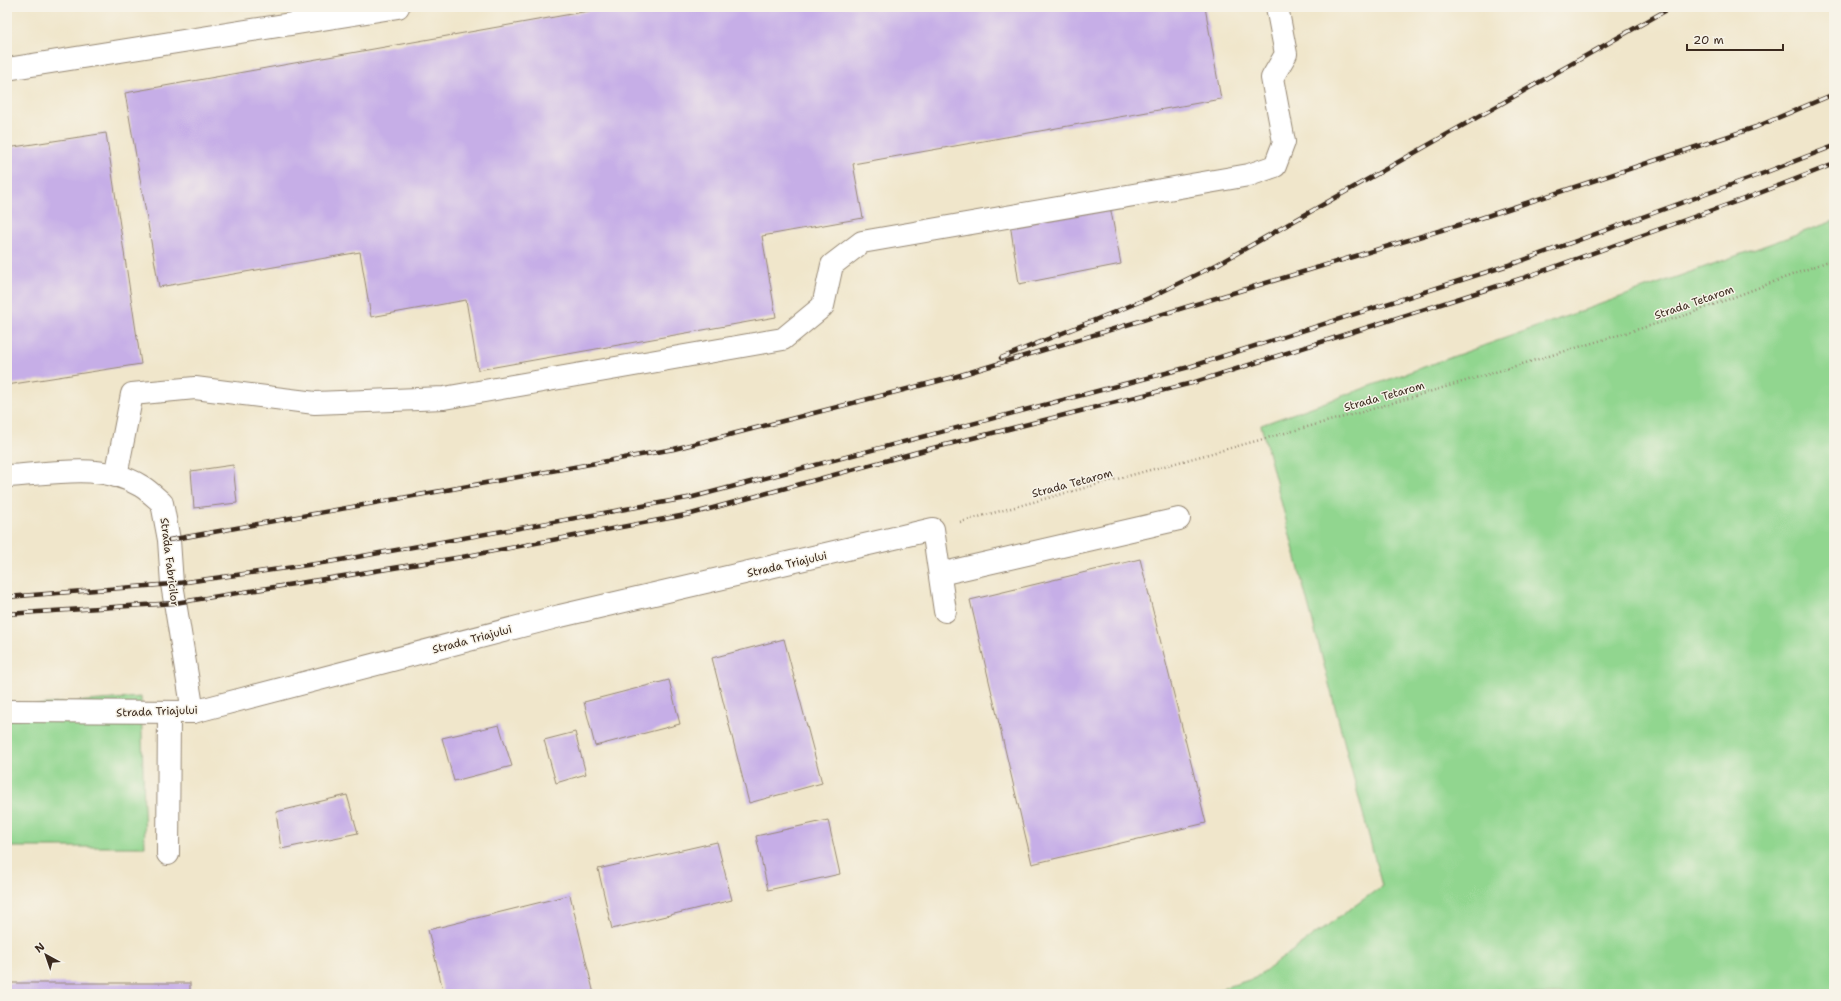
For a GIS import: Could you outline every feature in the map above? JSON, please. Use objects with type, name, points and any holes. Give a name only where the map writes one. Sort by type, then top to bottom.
[{"type":"street","points":[[7,69],[398,7]]},
{"type":"street","points":[[116,476],[132,394],[195,388],[315,403],[444,398],[783,339],[823,306],[832,265],[862,242],[1248,175],[1275,166],[1284,142],[1272,78],[1286,54],[1277,7]]},
{"type":"street","name":"Strada Fabricilor","points":[[7,476],[90,471],[116,476],[140,485],[162,503],[169,540],[171,577],[193,712]]},
{"type":"street","points":[[940,574],[1179,519]]},
{"type":"street","points":[[933,530],[945,611]]},
{"type":"street","name":"Strada Triajului","points":[[7,711],[193,712],[560,616],[933,530]]},
{"type":"street","points":[[168,854],[169,713]]},
{"type":"path","name":"Strada Tetarom","points":[[933,530],[1362,412],[1682,316],[1834,259]]},
{"type":"green space","points":[[1834,221],[1834,994],[1206,994],[1255,978],[1382,886],[1261,425]]},
{"type":"green space","points":[[141,697],[145,847],[7,847],[7,707]]},
{"type":"building","points":[[611,7],[1205,7],[1221,99],[853,164],[863,218],[762,236],[776,317],[478,370],[466,300],[371,317],[360,252],[159,287],[125,93]]},
{"type":"building","points":[[106,133],[141,364],[7,385],[7,148]]},
{"type":"building","points":[[1110,206],[1121,264],[1019,284],[1010,223]]},
{"type":"building","points":[[233,465],[237,503],[194,508],[191,471]]},
{"type":"building","points":[[1140,559],[1206,823],[1032,864],[970,600]]},
{"type":"building","points":[[784,639],[822,783],[749,803],[712,658]]},
{"type":"building","points":[[669,680],[680,724],[595,746],[584,702]]},
{"type":"building","points":[[499,725],[512,766],[454,781],[442,738]]},
{"type":"building","points":[[575,732],[586,774],[556,783],[544,740]]},
{"type":"building","points":[[347,795],[358,833],[281,849],[276,812]]},
{"type":"building","points":[[828,820],[840,874],[768,890],[756,836]]},
{"type":"building","points":[[717,842],[732,900],[612,929],[598,869]]},
{"type":"building","points":[[570,895],[594,994],[444,994],[428,930]]},
{"type":"building","points":[[7,983],[190,983],[190,994],[7,994]]},
{"type":"railway","points":[[1001,358],[1149,298],[1218,264],[1672,7]]},
{"type":"railway","points":[[169,540],[674,449],[954,377],[1475,220],[1756,127],[1834,94]]},
{"type":"railway","points":[[7,597],[172,584],[329,562],[693,497],[1189,367],[1518,262],[1764,173],[1834,146]]},
{"type":"railway","points":[[7,614],[175,603],[462,557],[691,514],[925,450],[1192,383],[1523,278],[1752,196],[1834,164]]}]
